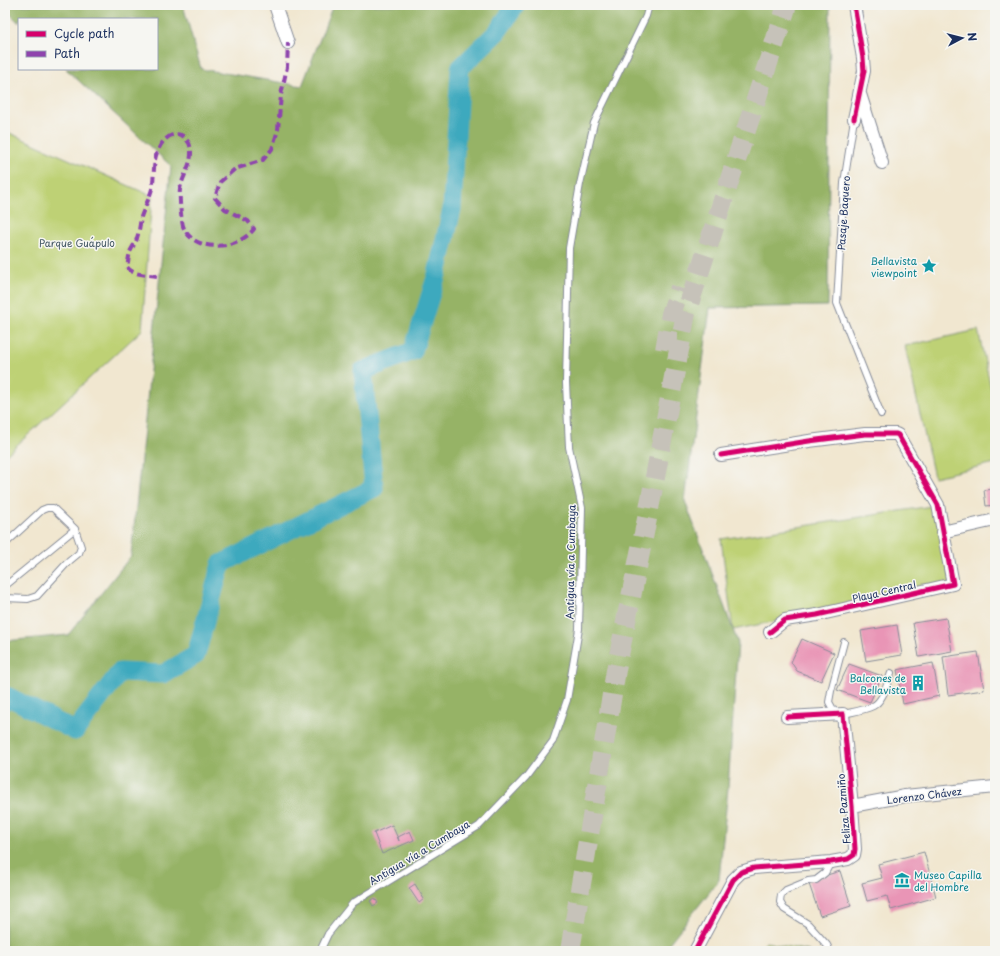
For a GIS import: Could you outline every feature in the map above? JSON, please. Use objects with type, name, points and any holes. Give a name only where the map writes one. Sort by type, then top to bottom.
[{"type":"street","points":[[275,5],[288,43]]},
{"type":"street","name":"Pasaje Baquero","points":[[854,5],[864,71],[854,119]]},
{"type":"street","points":[[859,93],[882,163]]},
{"type":"street","points":[[721,455],[865,434],[897,434],[938,505],[942,532],[995,520]]},
{"type":"street","name":"Playa Central","points":[[770,632],[785,620],[818,616],[953,584],[942,532]]},
{"type":"street","points":[[787,717],[840,715]]},
{"type":"street","name":"Feliza Pazmiño","points":[[695,951],[734,880],[742,872],[754,868],[831,862],[848,859],[854,855],[855,849],[852,806],[840,715]]},
{"type":"street","name":"Lorenzo Chávez","points":[[852,806],[905,796],[995,787]]},
{"type":"lane","name":"Antigua vía a Cumbaya","points":[[320,951],[328,934],[352,904],[479,826],[526,777],[553,741],[567,700],[571,676],[578,629],[580,576],[582,508],[569,447],[566,383],[569,248],[580,184],[594,123],[646,16],[649,5]]},
{"type":"lane","name":"Pasaje Baquero","points":[[854,119],[844,183],[837,303],[881,414]]},
{"type":"lane","points":[[5,544],[42,510],[46,508],[53,508],[75,529],[81,547],[79,553],[37,596],[28,599],[5,598]]},
{"type":"lane","points":[[5,586],[75,529]]},
{"type":"lane","points":[[844,642],[829,702],[840,715],[874,706],[884,692],[890,673]]},
{"type":"lane","points":[[830,951],[827,945],[808,924],[784,909],[780,902],[781,895],[786,890],[808,881],[816,880],[825,873],[831,862]]},
{"type":"green space","points":[[5,5],[183,5],[201,69],[302,86],[333,5],[830,5],[828,306],[710,308],[685,501],[738,643],[728,788],[719,880],[663,951],[5,951],[5,641],[68,635],[131,556],[171,166],[67,70],[158,70],[158,18],[18,18],[18,22],[5,9]]},
{"type":"green space","name":"Parque Guápulo","points":[[5,131],[152,196],[142,330],[5,456]]},
{"type":"green space","points":[[978,330],[995,406],[995,463],[934,477],[905,346]]},
{"type":"green space","points":[[938,505],[951,585],[733,630],[721,539]]},
{"type":"green space","points":[[766,942],[809,951],[758,951]]},
{"type":"building","points":[[995,489],[995,505],[986,506],[984,490]]},
{"type":"building","points":[[992,526],[995,526],[995,545],[994,545]]},
{"type":"building","points":[[946,618],[952,651],[919,657],[913,623]]},
{"type":"building","name":"Balcones de Bellavista","points":[[897,625],[902,655],[866,661],[861,631]]},
{"type":"building","name":"Balcones de Bellavista","points":[[802,639],[834,653],[821,681],[797,671],[791,662]]},
{"type":"building","points":[[978,652],[984,690],[948,695],[943,657]]},
{"type":"building","name":"Balcones de Bellavista","points":[[933,663],[939,696],[903,704],[897,670]]},
{"type":"building","name":"Balcones de Bellavista","points":[[849,664],[882,676],[870,702],[837,690]]},
{"type":"building","points":[[392,825],[399,841],[398,837],[410,831],[414,840],[382,854],[374,833]]},
{"type":"building","name":"Museo Capilla del Hombre","points":[[924,852],[936,897],[891,910],[887,896],[867,901],[862,883],[882,878],[878,864]]},
{"type":"building","points":[[840,871],[851,906],[820,916],[808,881]]},
{"type":"building","points":[[415,884],[424,899],[419,903],[409,888]]},
{"type":"building","points":[[375,898],[378,903],[373,906],[370,901]]},
{"type":"waterway","points":[[5,701],[9,697],[75,731],[120,672],[163,674],[196,655],[221,564],[374,488],[363,371],[413,351],[437,274],[452,209],[460,68],[497,32],[516,5]]},
{"type":"tunnel","points":[[570,951],[616,670],[649,509],[686,313],[787,5]]},
{"type":"tunnel","points":[[665,350],[671,314],[680,288]]},
{"type":"marked path","points":[[157,276],[136,273],[127,267],[130,252],[138,236],[141,217],[152,189],[154,163],[157,153],[163,142],[168,137],[177,134],[182,136],[189,143],[191,149],[190,161],[180,189],[182,222],[188,235],[196,241],[206,245],[216,246],[227,245],[238,241],[247,236],[254,229],[248,221],[225,209],[215,198],[220,182],[235,169],[263,160],[272,149],[278,130],[281,95],[287,67],[288,43]]},
{"type":"cycle path","points":[[854,5],[864,71],[854,119]]},
{"type":"cycle path","points":[[721,455],[865,434],[896,434],[898,435],[938,505],[953,584],[817,615],[785,620],[770,632]]},
{"type":"cycle path","points":[[695,951],[733,880],[741,872],[754,868],[831,862],[848,859],[854,855],[855,849],[852,806],[843,714],[787,717]]},
{"type":"place","name":"Bellavista viewpoint","points":[[929,266]]},
{"type":"place","name":"Balcones de Bellavista","points":[[918,683]]},
{"type":"place","name":"Museo Capilla del Hombre","points":[[902,880]]}]
